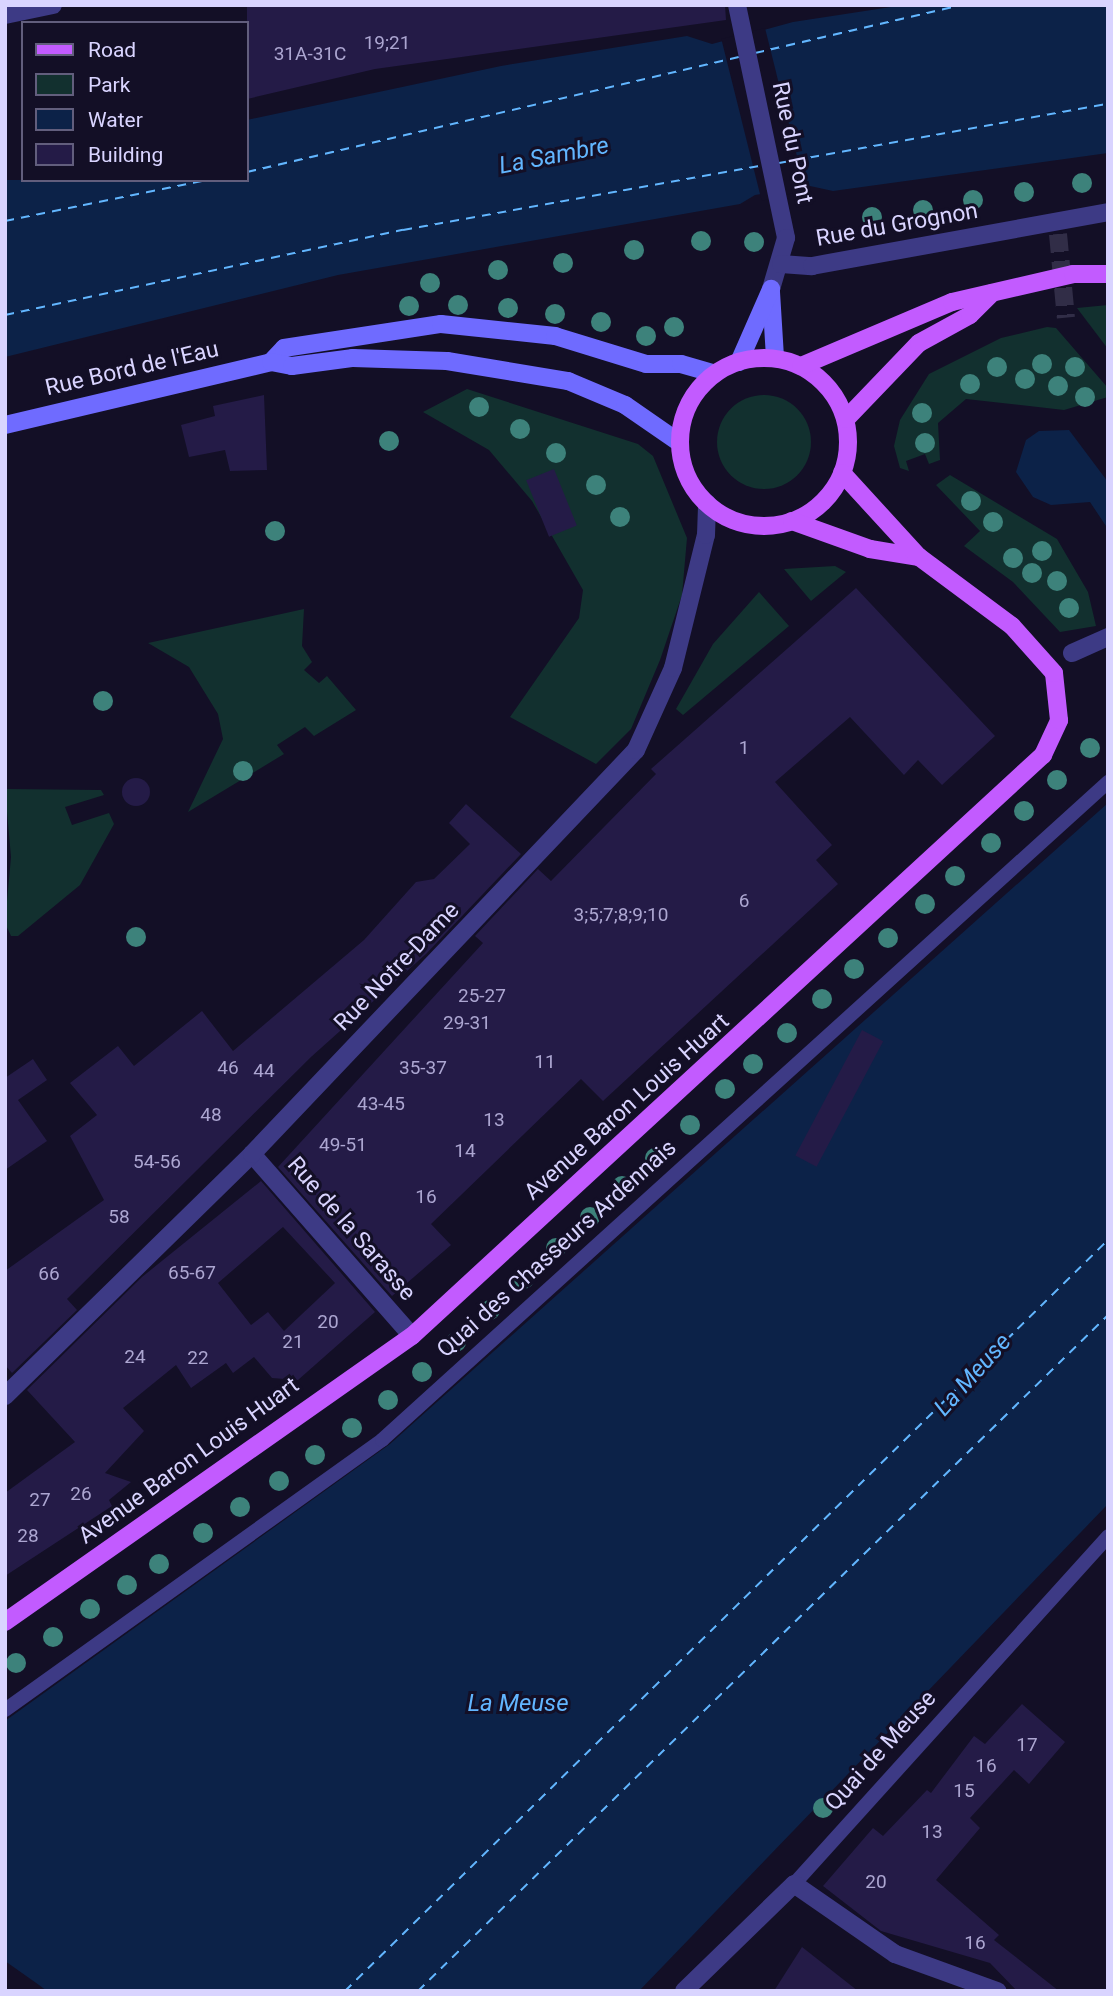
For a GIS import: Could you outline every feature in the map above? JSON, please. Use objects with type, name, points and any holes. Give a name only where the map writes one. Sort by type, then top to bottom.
[{"type":"main road","points":[[801,366],[952,302],[1073,274],[1108,274]]},
{"type":"main road","name":"Rue du Pont","points":[[771,289],[775,358]]},
{"type":"main road","name":"Rue du Pont","points":[[739,362],[771,289]]},
{"type":"main road","points":[[846,419],[919,343],[970,315],[992,293]]},
{"type":"main road","name":"Rue Bord de l'Eau","points":[[271,362],[284,348],[441,324],[555,336],[617,355],[715,374]]},
{"type":"main road","name":"Rue Bord de l'Eau","points":[[5,425],[271,362],[292,366],[353,358],[447,361],[568,381],[625,405],[680,443]]},
{"type":"main road","points":[[775,358],[801,366],[829,388],[846,419],[842,473],[822,502],[792,521],[747,524],[707,503],[685,470],[680,443],[691,400],[715,374],[739,362],[775,358]]},
{"type":"main road","name":"Avenue Baron Louis Huart","points":[[5,1622],[412,1336],[1043,755],[1059,720],[1054,673],[1012,626],[919,557],[842,473]]},
{"type":"main road","name":"Avenue Baron Louis Huart","points":[[792,521],[870,549],[919,557]]},
{"type":"street","points":[[5,15],[53,5]]},
{"type":"street","name":"Rue du Pont","points":[[738,11],[782,209],[787,248],[771,289]]},
{"type":"street","name":"Rue du Grognon","points":[[781,264],[812,265],[1108,212]]},
{"type":"street","name":"Rue Notre-Dame","points":[[5,1396],[252,1154],[636,750],[673,668],[706,535],[707,503]]},
{"type":"street","points":[[1072,653],[1108,637]]},
{"type":"street","name":"Rue de la Sarasse","points":[[252,1154],[412,1336]]},
{"type":"street","points":[[794,1884],[895,1954],[997,1991]]},
{"type":"street","name":"Quai de Meuse","points":[[684,1991],[794,1884]]},
{"type":"lane","name":"Quai des Chasseurs Ardennais","points":[[5,1710],[382,1440],[1108,782]]},
{"type":"lane","name":"Quai de Meuse","points":[[794,1884],[1108,1536]]},
{"type":"green space","points":[[1108,305],[1108,349],[1077,308]]},
{"type":"green space","points":[[1047,327],[1056,328],[1108,388],[1108,397],[1064,410],[966,399],[938,423],[940,460],[929,464],[925,454],[906,461],[909,471],[900,468],[894,446],[900,420],[929,374],[1001,338]]},
{"type":"green space","points":[[467,389],[638,444],[653,456],[687,538],[682,595],[660,660],[631,729],[596,764],[510,717],[579,618],[583,590],[532,501],[489,450],[423,412]]},
{"type":"green space","points":[[764,395],[782,398],[797,409],[808,424],[811,442],[808,460],[797,475],[782,486],[764,489],[746,486],[731,475],[720,460],[717,442],[720,424],[731,409],[746,398]]},
{"type":"green space","points":[[950,475],[1057,539],[1088,592],[1096,626],[1060,632],[1013,582],[964,546],[980,531],[936,485]]},
{"type":"green space","points":[[835,566],[846,572],[811,601],[784,569]]},
{"type":"green space","points":[[759,592],[789,626],[683,715],[676,709],[713,644]]},
{"type":"green space","points":[[304,609],[302,646],[312,662],[304,670],[319,683],[327,676],[356,710],[314,736],[305,727],[277,745],[284,754],[188,812],[223,739],[218,714],[189,667],[148,643]]},
{"type":"green space","points":[[5,789],[101,790],[104,795],[65,807],[72,825],[109,813],[114,824],[80,885],[18,936],[11,936],[5,923],[11,857]]},
{"type":"water","name":"La Sambre","points":[[904,5],[1108,5],[1108,153],[833,191],[810,186],[755,195],[740,204],[338,275],[5,357],[5,180],[248,182],[248,120],[501,66],[687,36],[712,44],[793,22]]},
{"type":"water","points":[[1069,430],[1108,482],[1108,529],[1090,502],[1051,505],[1033,497],[1016,472],[1026,440],[1039,431]]},
{"type":"water","name":"La Meuse","points":[[1108,803],[1108,1504],[639,1991],[5,1991],[5,1721],[390,1444]]},
{"type":"pier","points":[[765,28],[805,190],[762,201],[721,39]]},
{"type":"pier","points":[[5,1961],[39,1985],[47,1991],[5,1991]]},
{"type":"building","points":[[247,5],[725,5],[726,20],[375,69],[248,99]]},
{"type":"building","points":[[264,395],[267,470],[230,471],[225,450],[189,457],[181,425],[215,416],[213,406]]},
{"type":"building","points":[[554,469],[577,526],[549,537],[526,480]]},
{"type":"building","points":[[856,588],[995,736],[942,785],[918,760],[904,775],[850,717],[775,782],[832,845],[816,860],[838,884],[603,1101],[581,1079],[431,1224],[451,1245],[392,1296],[278,1167],[483,943],[475,936],[538,869],[551,881],[656,774],[651,769]]},
{"type":"building","points":[[136,778],[146,782],[150,792],[146,802],[136,806],[126,802],[122,792],[126,782]]},
{"type":"building","points":[[466,804],[521,854],[426,954],[311,1057],[67,1299],[77,1310],[12,1373],[5,1365],[5,1271],[104,1200],[70,1136],[97,1115],[70,1083],[118,1046],[134,1066],[202,1011],[233,1051],[364,940],[416,882],[434,879],[470,844],[449,823]]},
{"type":"building","points":[[862,1030],[883,1041],[817,1167],[795,1155]]},
{"type":"building","points":[[33,1059],[47,1080],[18,1100],[47,1141],[5,1170],[5,1078]]},
{"type":"building","points":[[261,1181],[375,1312],[298,1380],[272,1378],[254,1357],[233,1373],[226,1363],[191,1388],[176,1365],[123,1408],[144,1431],[105,1473],[131,1482],[109,1500],[112,1506],[5,1576],[5,1493],[75,1442],[27,1390],[142,1277]],"holes":[[[283,1227],[335,1283],[284,1331],[268,1312],[251,1325],[218,1283]]]},
{"type":"building","points":[[1022,1704],[1065,1742],[1029,1784],[1014,1770],[970,1818],[980,1828],[936,1880],[999,1935],[994,1940],[1059,1991],[1017,1991],[990,1963],[881,1931],[823,1886],[873,1828],[883,1836],[927,1790],[931,1793],[974,1736],[985,1744]]},
{"type":"building","points":[[802,1947],[858,1991],[774,1991]]},
{"type":"ferry route","points":[[755,53],[962,5]]},
{"type":"ferry route","points":[[248,172],[739,57]]},
{"type":"ferry route","points":[[779,163],[1108,104]]},
{"type":"ferry route","points":[[5,315],[403,230],[763,165]]},
{"type":"ferry route","points":[[5,221],[197,182]]},
{"type":"ferry route","points":[[345,1991],[1108,1240]]},
{"type":"ferry route","points":[[418,1991],[1108,1315]]},
{"type":"tunnel","points":[[1058,234],[1066,318]]}]
